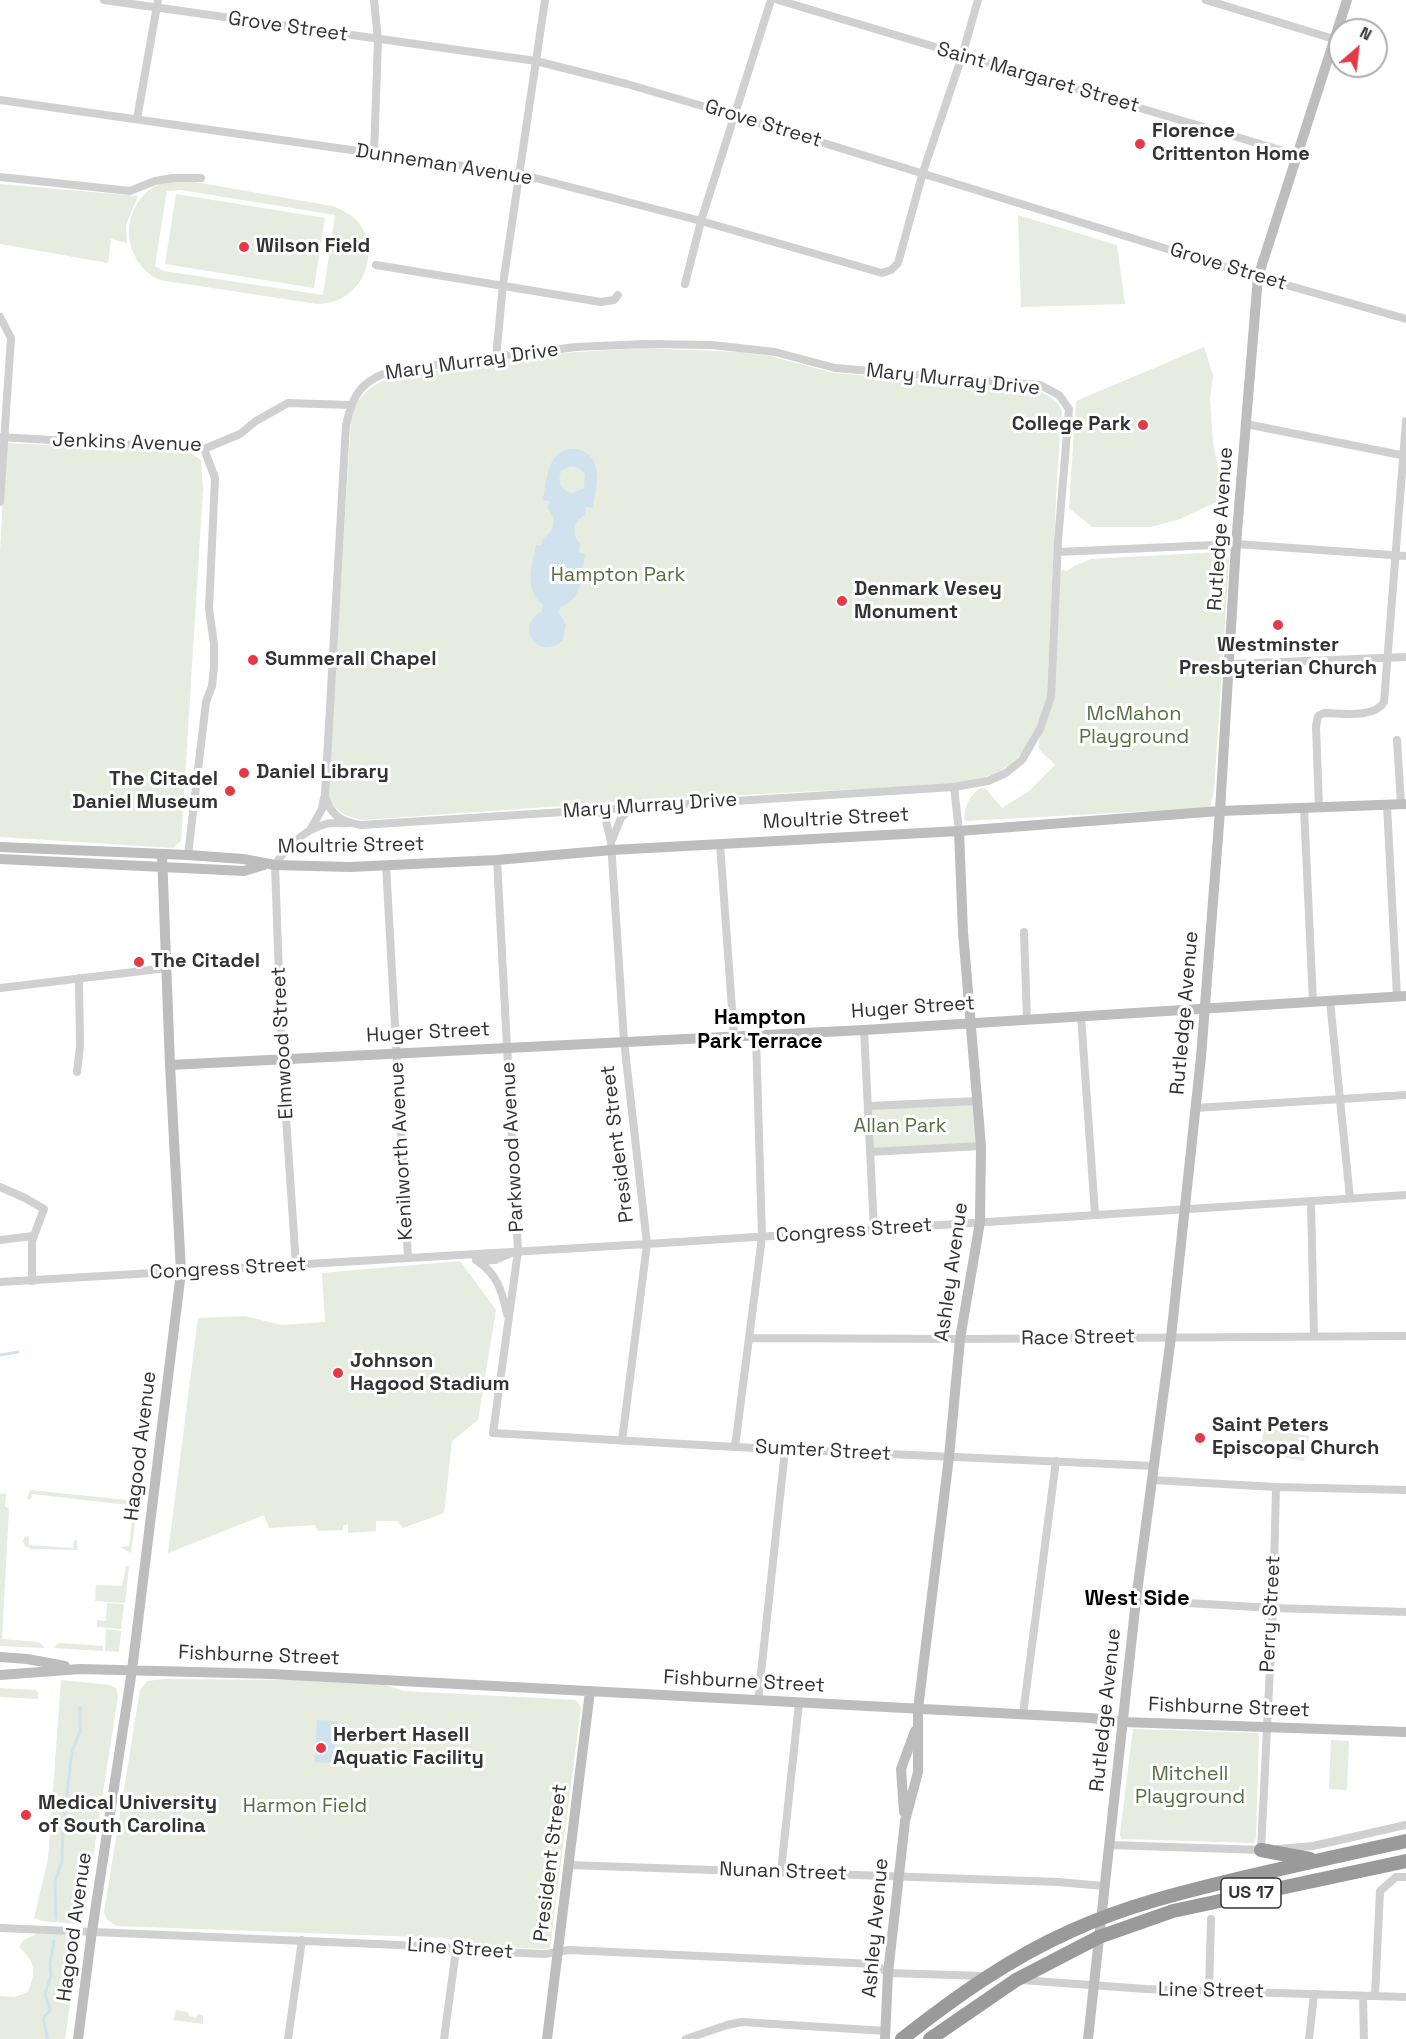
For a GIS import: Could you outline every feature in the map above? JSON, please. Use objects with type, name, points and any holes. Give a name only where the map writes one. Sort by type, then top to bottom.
[{"type":"highway","name":"US 17","points":[[902,2039],[955,1999],[1024,1955],[1100,1919],[1185,1891],[1406,1840]]},
{"type":"highway","points":[[1261,1850],[1318,1860]]},
{"type":"highway","name":"US 17","points":[[930,2039],[1016,1980],[1099,1937],[1173,1911],[1406,1861]]},
{"type":"street","name":"Grove Street","points":[[104,0],[158,4],[378,40],[536,61],[627,84],[733,115],[1258,277],[1406,319]]},
{"type":"street","points":[[374,0],[378,40],[374,154]]},
{"type":"street","points":[[496,358],[503,284],[545,0]]},
{"type":"street","points":[[685,284],[701,221],[733,115],[771,0]]},
{"type":"street","name":"Saint Margaret Street","points":[[778,0],[1297,155]]},
{"type":"street","points":[[922,172],[962,56],[978,0]]},
{"type":"street","points":[[1206,0],[1328,37]]},
{"type":"street","name":"Rutledge Avenue","points":[[1341,18],[1347,0]]},
{"type":"street","points":[[137,118],[158,4]]},
{"type":"street","name":"Rutledge Avenue","points":[[1088,2039],[1136,1600],[1171,1337],[1205,1009],[1230,664],[1236,544],[1258,277],[1328,58]]},
{"type":"street","name":"Dunneman Avenue","points":[[0,100],[520,174],[701,221],[879,272],[891,270],[898,263],[922,172]]},
{"type":"street","points":[[0,177],[130,191],[155,181],[201,177]]},
{"type":"street","points":[[376,265],[503,284],[601,302],[614,300],[618,295]]},
{"type":"street","points":[[0,317],[11,338],[2,437],[0,502]]},
{"type":"street","name":"Mary Murray Drive","points":[[645,344],[712,345],[775,352],[835,368],[1040,385],[1059,395],[1069,409],[1058,552],[1051,697],[1040,729],[1022,760],[1006,773],[988,781],[954,787],[361,825],[327,824],[307,833],[319,815],[325,795],[346,425],[350,405],[363,386],[375,376],[394,369],[588,347],[645,344]]},
{"type":"street","name":"Jenkins Avenue","points":[[2,437],[204,450],[240,434],[256,421],[288,403],[350,405]]},
{"type":"street","points":[[1319,807],[1316,726],[1318,716],[1368,712],[1379,707],[1383,702],[1406,420]]},
{"type":"street","points":[[1246,424],[1404,456]]},
{"type":"street","points":[[188,855],[206,702],[212,686],[214,667],[214,644],[209,609],[215,478],[204,450]]},
{"type":"street","points":[[1058,552],[1236,544],[1406,556]]},
{"type":"street","points":[[1230,664],[1406,657]]},
{"type":"street","points":[[1397,740],[1403,804]]},
{"type":"street","name":"Ashley Avenue","points":[[886,2035],[888,1973],[905,1821],[918,1772],[918,1709],[949,1457],[960,1339],[980,1222],[981,1146],[963,932],[954,787]]},
{"type":"street","points":[[325,795],[327,806],[333,814],[351,823]]},
{"type":"street","name":"Moultrie Street","points":[[0,847],[243,858],[271,865],[350,867],[497,860],[612,846],[720,844],[958,831],[1220,811],[1403,804]]},
{"type":"street","points":[[1387,805],[1401,997]]},
{"type":"street","points":[[1304,808],[1313,1002]]},
{"type":"street","name":"President Street","points":[[612,846],[621,818],[630,809]]},
{"type":"street","name":"President Street","points":[[597,810],[605,817],[612,846],[624,1041],[647,1244],[622,1441]]},
{"type":"street","points":[[271,865],[289,845],[307,833]]},
{"type":"street","points":[[720,844],[734,1036]]},
{"type":"street","name":"Hagood Avenue","points":[[78,2039],[132,1670],[181,1272],[162,854]]},
{"type":"street","name":"Moultrie Street","points":[[0,859],[244,871],[271,865]]},
{"type":"street","name":"Parkwood Avenue","points":[[493,1433],[518,1251],[497,860]]},
{"type":"street","name":"Elmwood Street","points":[[271,865],[296,1265]]},
{"type":"street","name":"Kenilworth Avenue","points":[[386,865],[408,1257]]},
{"type":"street","points":[[1024,932],[1027,1020]]},
{"type":"street","points":[[0,988],[166,968]]},
{"type":"street","points":[[77,1072],[80,1046],[79,978]]},
{"type":"street","name":"Huger Street","points":[[170,1065],[864,1030],[1401,997]]},
{"type":"street","points":[[1330,1001],[1350,1198]]},
{"type":"street","points":[[1081,1016],[1095,1214]]},
{"type":"street","points":[[864,1030],[874,1230]]},
{"type":"street","points":[[735,1447],[762,1237],[756,1035]]},
{"type":"street","points":[[1195,1108],[1406,1095]]},
{"type":"street","points":[[868,1106],[977,1101]]},
{"type":"street","points":[[870,1152],[981,1146]]},
{"type":"street","points":[[0,1187],[44,1209],[33,1236],[32,1281]]},
{"type":"street","name":"Congress Street","points":[[0,1282],[762,1237],[1406,1195]]},
{"type":"street","points":[[1311,1201],[1314,1336]]},
{"type":"street","points":[[0,1240],[33,1236]]},
{"type":"street","name":"Congress Street","points":[[457,1254],[476,1260],[495,1260],[518,1251]]},
{"type":"street","points":[[476,1260],[485,1266],[498,1283],[509,1320]]},
{"type":"street","name":"Race Street","points":[[750,1338],[1406,1336]]},
{"type":"street","name":"Sumter Street","points":[[493,1433],[735,1447],[1154,1466]]},
{"type":"street","points":[[758,1701],[785,1449]]},
{"type":"street","points":[[1023,1714],[1056,1461]]},
{"type":"street","points":[[1152,1480],[1276,1487],[1406,1490]]},
{"type":"street","name":"Perry Street","points":[[1261,1850],[1273,1608],[1276,1487]]},
{"type":"street","points":[[1136,1600],[1273,1608],[1406,1612]]},
{"type":"street","name":"Fishburne Street","points":[[0,1658],[27,1659],[80,1669]]},
{"type":"street","name":"Fishburne Street","points":[[0,1676],[80,1669],[271,1674],[1023,1714],[1123,1722],[1406,1732]]},
{"type":"street","name":"President Street","points":[[547,2039],[590,1691]]},
{"type":"street","points":[[780,1871],[799,1703]]},
{"type":"street","name":"Ashley Avenue","points":[[905,1821],[901,1769],[917,1725]]},
{"type":"street","points":[[1109,1845],[1261,1850],[1313,1846],[1406,1825]]},
{"type":"street","name":"Nunan Street","points":[[569,1865],[780,1871],[1058,1882],[1104,1886]]},
{"type":"street","points":[[1375,1996],[1380,1891],[1396,1877],[1406,1877]]},
{"type":"street","points":[[1209,1991],[1211,1919]]},
{"type":"street","name":"Line Street","points":[[0,1928],[302,1940],[542,1954],[569,1950],[874,1964],[888,1973],[990,1976]]},
{"type":"street","points":[[288,2039],[302,1940]]},
{"type":"street","points":[[444,2039],[456,1950]]},
{"type":"street","name":"Line Street","points":[[1016,1980],[1094,1986],[1406,1997]]},
{"type":"street","points":[[1309,2039],[1314,1994]]},
{"type":"street","points":[[1363,1996],[1364,2039]]},
{"type":"street","points":[[686,2039],[742,2022],[886,2035]]},
{"type":"green space","points":[[178,179],[332,206],[347,213],[359,223],[368,245],[366,268],[361,279],[346,296],[317,304],[160,280],[138,262],[129,237],[130,223],[141,198],[155,186]],"holes":[[[181,190],[335,215],[323,295],[164,271],[155,266],[167,191]]]},
{"type":"green space","points":[[0,184],[138,196],[126,225],[127,243],[111,239],[108,263],[0,244]]},
{"type":"green space","name":"Wilson Field","points":[[176,194],[325,218],[314,288],[165,264]]},
{"type":"green space","points":[[1018,215],[1117,245],[1125,304],[1021,307]]},
{"type":"green space","name":"College Park","points":[[1204,347],[1213,375],[1210,399],[1213,443],[1225,502],[1214,503],[1180,519],[1151,527],[1092,527],[1069,508],[1076,401]]},
{"type":"green space","name":"Hampton Park","points":[[642,348],[739,352],[770,356],[834,373],[1038,390],[1056,401],[1062,412],[1047,697],[1041,717],[1026,747],[1006,768],[992,775],[954,784],[646,800],[363,820],[348,816],[338,810],[332,801],[328,780],[351,421],[356,405],[371,388],[393,376],[564,353]]},
{"type":"green space","points":[[6,443],[189,452],[201,460],[203,489],[181,841],[173,848],[0,837],[0,551]]},
{"type":"green space","name":"McMahon Playground","points":[[1221,552],[1227,554],[1229,560],[1214,791],[1210,806],[966,821],[964,817],[967,804],[977,790],[986,789],[1002,808],[1029,791],[1055,765],[1042,753],[1039,745],[1054,698],[1059,577],[1062,570],[1067,571],[1091,559]]},
{"type":"green space","name":"Allan Park","points":[[974,1104],[978,1143],[873,1149],[871,1109]]},
{"type":"green space","name":"Johnson Hagood Stadium","points":[[460,1261],[496,1310],[478,1420],[452,1441],[444,1513],[403,1528],[397,1521],[376,1521],[376,1531],[348,1533],[348,1524],[343,1526],[343,1530],[318,1531],[315,1525],[269,1528],[264,1515],[168,1553],[198,1318],[245,1316],[281,1325],[325,1322],[322,1273]]},
{"type":"green space","points":[[1264,1428],[1309,1436],[1304,1461],[1260,1453]]},
{"type":"green space","points":[[30,1490],[138,1501],[131,1553],[120,1547],[129,1546],[133,1513],[129,1511],[129,1505],[32,1494],[29,1500],[27,1498]]},
{"type":"green space","points":[[6,1493],[5,1506],[9,1509],[2,1639],[39,1642],[45,1648],[0,1646],[0,1494]]},
{"type":"green space","points":[[25,1536],[29,1537],[29,1545],[73,1548],[74,1540],[77,1540],[78,1550],[31,1549],[25,1546],[23,1541]]},
{"type":"green space","points":[[126,1566],[129,1567],[125,1603],[95,1601],[96,1585],[122,1586]]},
{"type":"green space","points":[[107,1603],[124,1604],[121,1629],[97,1627],[97,1620],[106,1621]]},
{"type":"green space","points":[[106,1629],[121,1631],[119,1652],[105,1651]]},
{"type":"green space","points":[[59,1643],[103,1646],[103,1651],[54,1648]]},
{"type":"green space","name":"Harmon Field","points":[[164,1679],[295,1680],[385,1685],[404,1691],[576,1700],[581,1707],[550,1948],[463,1945],[446,1938],[117,1926],[107,1920],[104,1912],[140,1690],[147,1681]]},
{"type":"green space","points":[[61,1680],[110,1685],[116,1688],[118,1696],[84,1916],[73,1924],[34,1918],[48,1859]]},
{"type":"green space","points":[[0,1688],[36,1690],[38,1699],[0,1697]]},
{"type":"green space","name":"Mitchell Playground","points":[[1133,1729],[1259,1733],[1254,1843],[1121,1839]]},
{"type":"green space","points":[[1331,1740],[1349,1741],[1347,1790],[1329,1789]]},
{"type":"green space","points":[[37,1933],[71,1935],[79,1943],[65,2039],[0,2039],[0,1996],[15,1997],[28,1992],[33,1968],[29,1958],[20,1948],[24,1940]]},
{"type":"green space","points":[[176,2010],[188,2012],[189,2016],[196,2018],[198,2014],[203,2015],[203,2024],[173,2020]]},
{"type":"water","points":[[577,449],[592,458],[596,465],[597,482],[593,508],[586,507],[585,515],[576,524],[574,532],[580,544],[579,552],[585,554],[582,578],[577,592],[568,604],[560,607],[559,613],[566,624],[563,640],[553,646],[545,647],[538,645],[529,632],[534,617],[542,611],[543,605],[533,592],[530,577],[536,545],[542,546],[543,538],[552,529],[554,521],[548,509],[549,501],[543,500],[550,466],[554,458],[567,450]],"holes":[[[571,466],[579,468],[585,474],[584,488],[573,493],[563,488],[560,475],[561,471]]]},
{"type":"water","points":[[317,1720],[337,1721],[334,1763],[315,1762]]},
{"type":"waterway","points":[[0,1355],[18,1352]]},
{"type":"waterway","points":[[56,1918],[55,1881],[62,1862],[63,1832],[66,1826],[64,1813],[69,1803],[67,1794],[72,1751],[80,1731],[80,1707]]},
{"type":"waterway","points":[[47,2039],[44,2017],[50,2010],[45,1994],[51,1976],[50,1963],[54,1941]]},
{"type":"place","name":"Florence Crittenton Home","points":[[1140,144]]},
{"type":"place","name":"Wilson Field","points":[[244,247]]},
{"type":"place","name":"College Park","points":[[1143,425]]},
{"type":"place","name":"Denmark Vesey Monument","points":[[842,601]]},
{"type":"place","name":"Westminster Presbyterian Church","points":[[1278,625]]},
{"type":"place","name":"Summerall Chapel","points":[[253,660]]},
{"type":"place","name":"Daniel Library","points":[[244,773]]},
{"type":"place","name":"The Citadel Daniel Museum","points":[[230,791]]},
{"type":"place","name":"The Citadel","points":[[139,962]]},
{"type":"place","name":"Johnson Hagood Stadium","points":[[338,1373]]},
{"type":"place","name":"Saint Peters Episcopal Church","points":[[1200,1438]]},
{"type":"place","name":"Herbert Hasell Aquatic Facility","points":[[321,1748]]},
{"type":"place","name":"Medical University of South Carolina","points":[[26,1815]]},
{"type":"district","name":"Hampton Park Terrace","points":[[760,1030]]},
{"type":"district","name":"West Side","points":[[1137,1599]]}]
